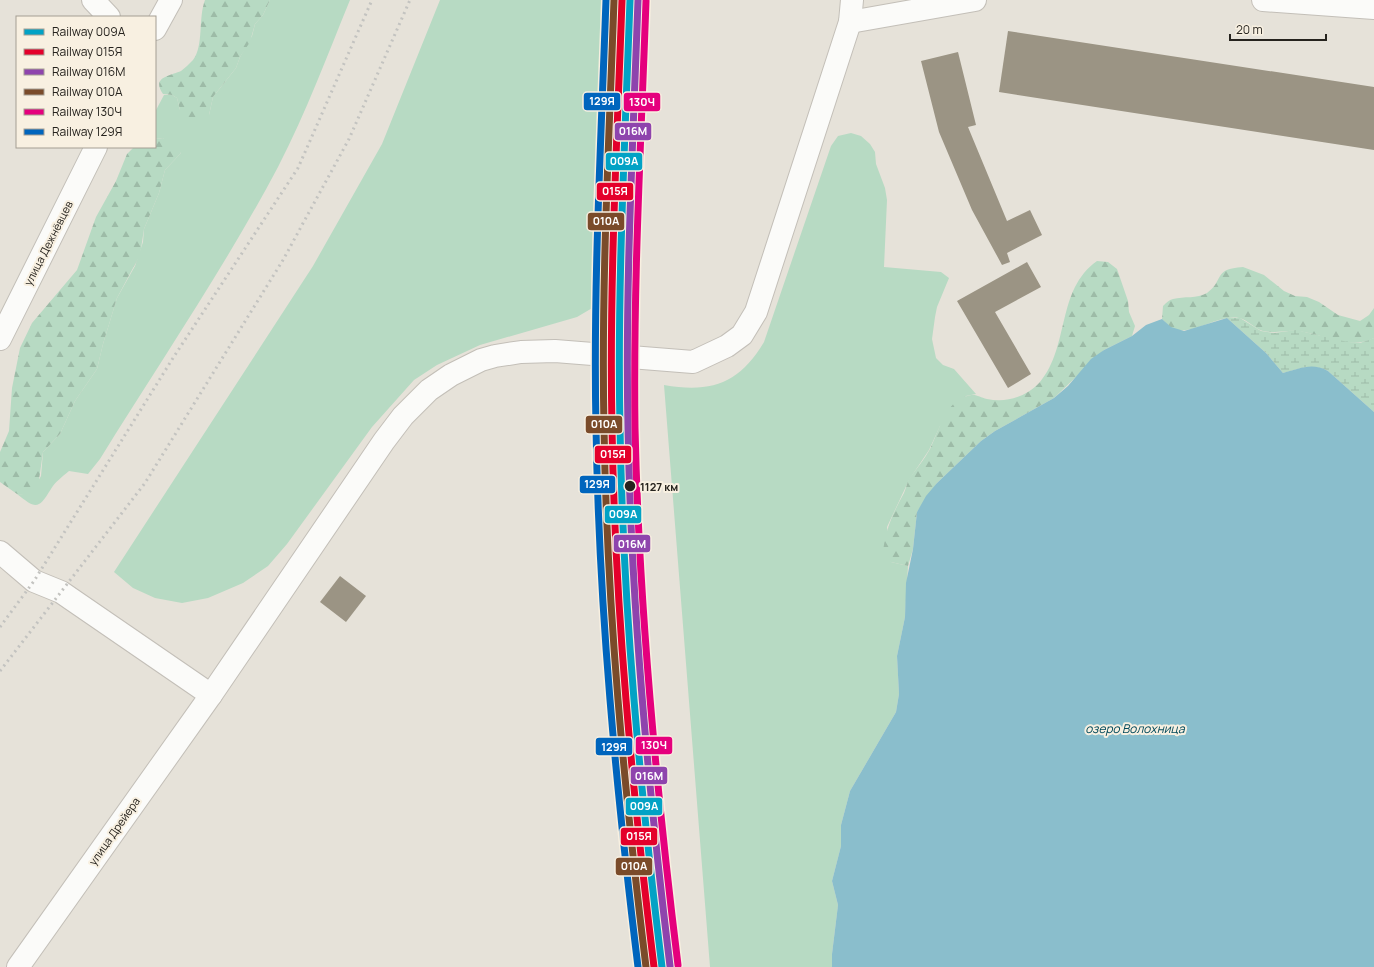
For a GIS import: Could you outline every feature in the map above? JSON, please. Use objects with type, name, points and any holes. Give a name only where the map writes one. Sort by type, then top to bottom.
[{"type":"street","points":[[93,0],[108,16]]},
{"type":"street","points":[[156,27],[170,0]]},
{"type":"street","name":"улица Дрейера","points":[[18,967],[211,695],[384,441],[403,416],[429,390],[451,375],[481,360],[494,356],[522,352],[555,351],[693,362],[728,346],[742,335],[756,312],[850,22],[852,0]]},
{"type":"street","points":[[1263,0],[1374,8]]},
{"type":"street","points":[[850,22],[964,1]]},
{"type":"street","name":"улица Дежнёвцев","points":[[0,339],[96,148]]},
{"type":"street","points":[[0,552],[34,581],[61,592],[211,695]]},
{"type":"green space","points":[[205,0],[270,0],[263,15],[255,24],[250,42],[240,57],[236,68],[213,97],[209,115],[205,119],[194,124],[187,122],[182,118],[177,98],[172,95],[163,94],[159,84],[163,78],[181,71],[193,60],[199,47]]},
{"type":"green space","points":[[270,0],[350,0],[307,105],[278,167],[258,204],[192,314],[100,459],[88,474],[69,471],[55,484],[40,504],[33,505],[17,494],[30,495],[41,476],[43,452],[60,434],[75,401],[97,369],[117,298],[135,266],[143,242],[144,229],[159,193],[165,170],[181,153],[163,138],[156,139],[156,110],[164,95],[172,95],[177,98],[180,110],[209,115],[213,97],[236,68],[240,57],[252,36],[255,24],[263,15]]},
{"type":"green space","points":[[440,0],[620,0],[608,284],[601,301],[577,317],[480,345],[437,365],[414,380],[372,427],[287,544],[268,566],[243,583],[208,598],[182,603],[155,598],[133,588],[114,572],[313,266],[382,144]]},
{"type":"green space","points":[[851,133],[861,136],[870,144],[875,152],[876,164],[885,188],[887,200],[884,267],[941,272],[949,278],[937,307],[935,317],[932,339],[936,358],[943,365],[954,369],[976,394],[966,396],[940,426],[929,450],[909,480],[887,527],[891,562],[908,566],[905,617],[897,656],[899,694],[896,712],[850,791],[841,825],[841,846],[832,881],[838,905],[832,954],[832,967],[710,967],[664,385],[696,388],[710,386],[734,376],[744,368],[754,356],[764,342],[831,146],[838,136]]},
{"type":"green space","points":[[163,138],[174,143],[181,153],[165,170],[159,193],[144,229],[140,255],[117,298],[97,369],[75,401],[60,434],[43,452],[38,487],[30,496],[17,494],[0,482],[0,452],[9,431],[12,388],[20,348],[32,323],[77,270],[96,217],[116,181],[127,154],[133,148],[156,148],[156,139]]},
{"type":"green space","points":[[1097,261],[1108,262],[1117,269],[1128,301],[1129,312],[1135,326],[1132,336],[1104,350],[1054,398],[995,431],[981,441],[937,483],[917,512],[913,549],[908,566],[891,562],[883,553],[890,522],[909,479],[930,449],[948,411],[959,399],[970,395],[994,400],[1016,398],[1029,392],[1040,382],[1049,368],[1056,352],[1069,303],[1075,287],[1084,273]]},
{"type":"green space","points":[[1243,267],[1264,275],[1284,291],[1295,296],[1307,297],[1319,302],[1338,315],[1360,321],[1369,315],[1374,308],[1374,338],[1365,342],[1355,343],[1336,340],[1306,332],[1268,332],[1260,330],[1239,318],[1222,319],[1187,330],[1178,330],[1171,328],[1162,319],[1163,306],[1172,299],[1203,295],[1216,284],[1220,276],[1227,270]]},
{"type":"green space","points":[[1227,318],[1240,318],[1261,331],[1274,333],[1296,330],[1348,342],[1360,343],[1374,338],[1374,412],[1328,371],[1311,367],[1300,368],[1283,373],[1266,353]]},
{"type":"water","name":"озеро Волохница","points":[[1227,318],[1266,353],[1283,373],[1306,367],[1322,368],[1328,371],[1374,412],[1374,967],[832,967],[832,954],[838,905],[832,881],[841,846],[841,825],[850,791],[896,712],[899,694],[897,656],[905,617],[906,583],[913,549],[917,512],[926,496],[937,483],[981,441],[995,431],[1054,398],[1068,386],[1091,359],[1104,350],[1132,336],[1146,325],[1162,319],[1171,327],[1184,331]]},
{"type":"building","points":[[1008,31],[1374,87],[1374,150],[999,92]]},
{"type":"building","points":[[958,52],[976,125],[968,127],[1007,221],[1030,210],[1042,235],[1007,253],[1010,262],[1002,265],[972,210],[939,132],[921,61]]},
{"type":"building","points":[[1027,262],[1041,287],[995,312],[1031,374],[1008,388],[957,301]]},
{"type":"building","points":[[340,576],[366,596],[346,622],[320,602]]},
{"type":"railway","points":[[0,627],[34,581],[173,358],[298,168],[372,0]]},
{"type":"railway","points":[[0,671],[145,483],[283,260],[349,139],[410,0]]},
{"type":"rail line","name":"129Я","points":[[606,0],[598,214],[595,375],[598,496],[610,698],[638,967]]},
{"type":"rail line","name":"010А","points":[[614,0],[606,214],[603,375],[606,496],[618,698],[646,967]]},
{"type":"rail line","name":"015Я","points":[[622,0],[614,214],[611,375],[614,496],[626,698],[654,967]]},
{"type":"rail line","name":"009А","points":[[630,0],[622,214],[619,375],[622,496],[634,698],[662,967]]},
{"type":"rail line","name":"016М","points":[[638,0],[630,214],[627,375],[630,495],[642,697],[670,966]]},
{"type":"rail line","name":"130Ч","points":[[646,1],[635,321],[635,428],[637,495],[640,563],[650,697],[678,965]]},
{"type":"place","name":"1127 км","points":[[630,486]]}]
